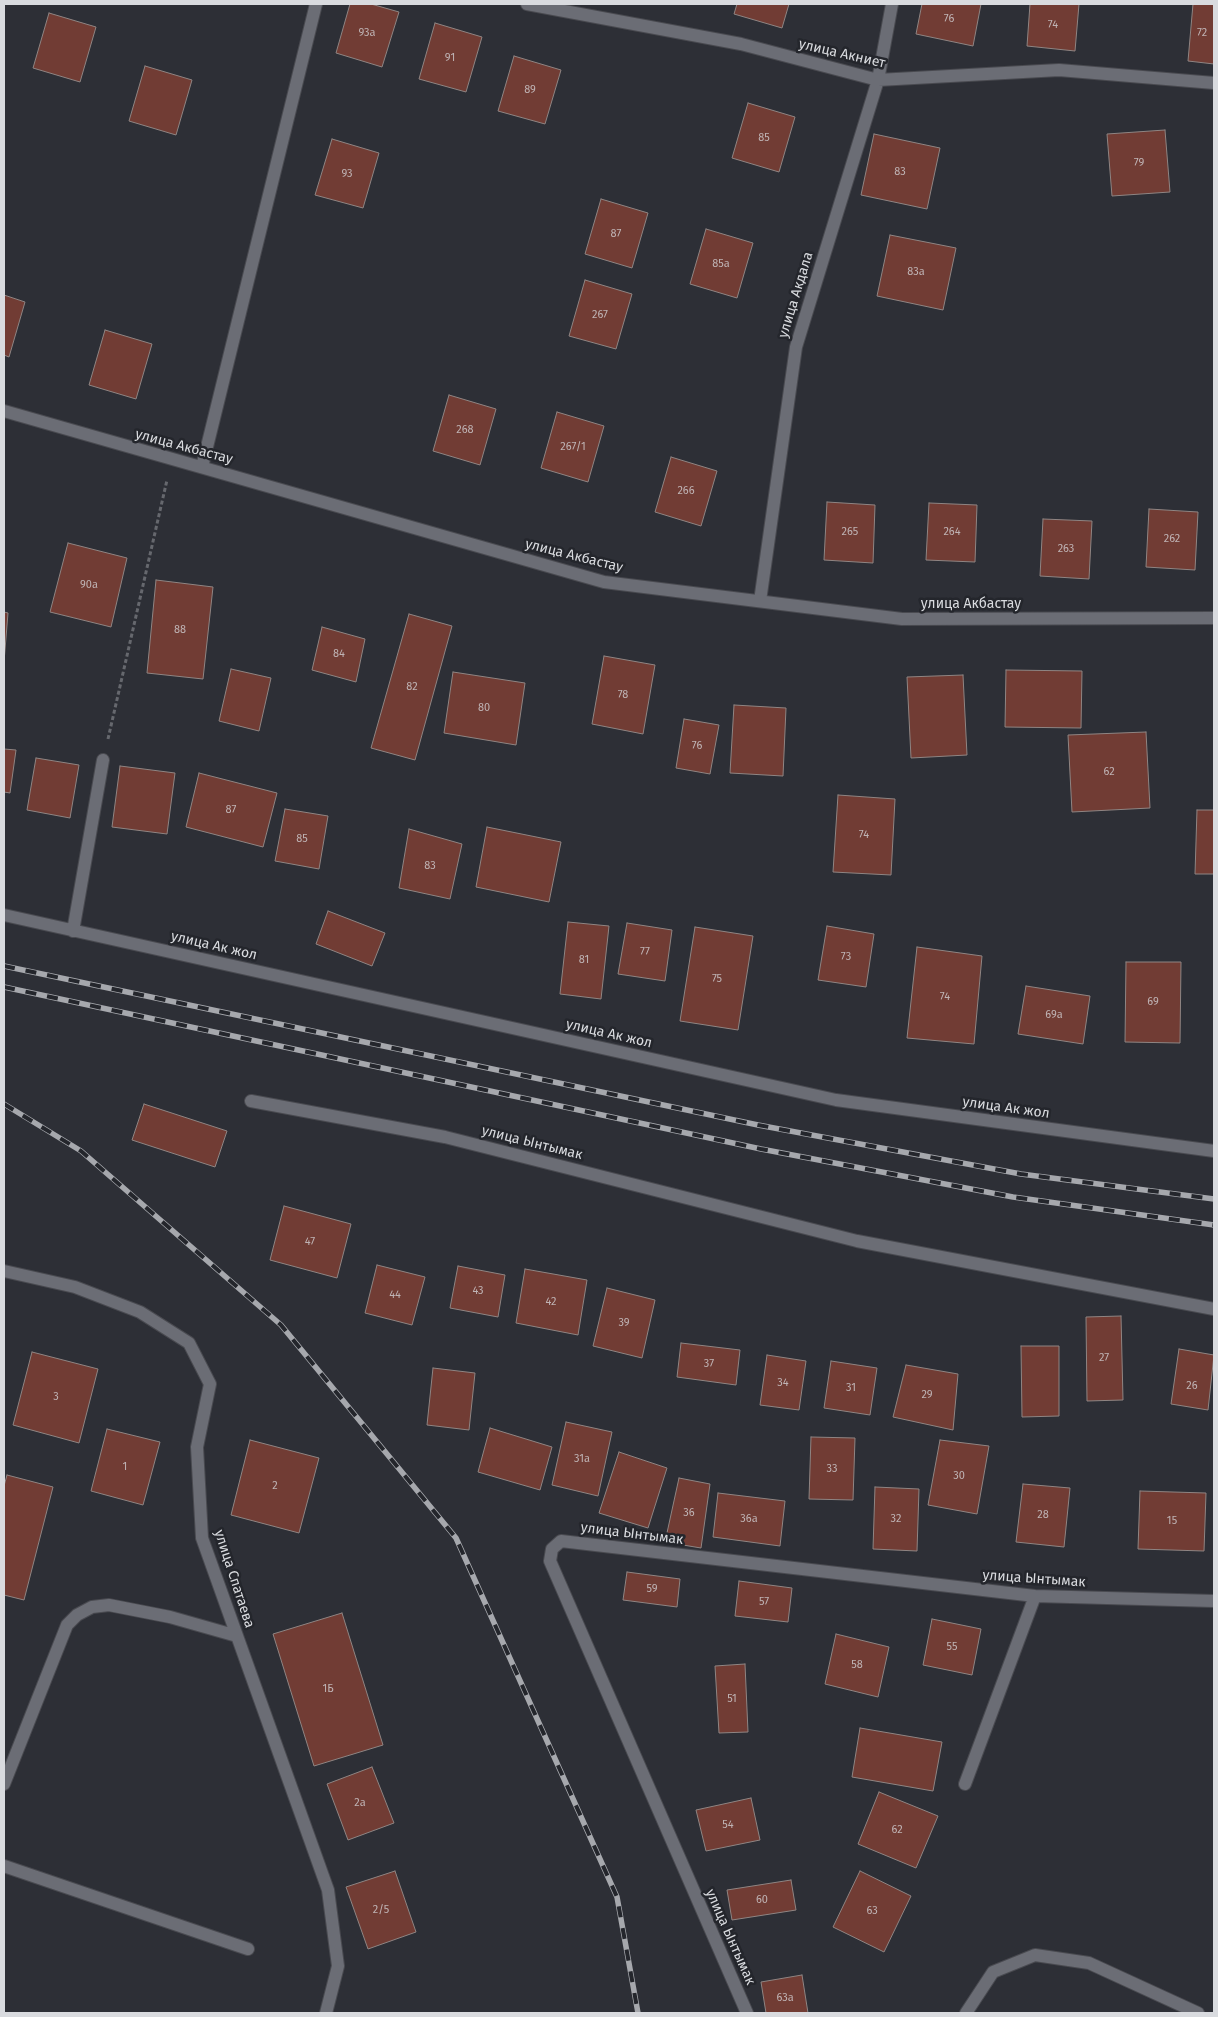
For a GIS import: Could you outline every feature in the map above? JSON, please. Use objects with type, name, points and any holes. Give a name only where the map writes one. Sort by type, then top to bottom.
[{"type":"street","points":[[202,467],[316,4]]},
{"type":"street","name":"улица Акниет","points":[[527,4],[741,44],[878,80],[1059,70],[1214,83]]},
{"type":"street","name":"улица Акдала","points":[[760,601],[796,347],[878,80],[892,4]]},
{"type":"street","name":"улица Акбастау","points":[[4,411],[604,582],[902,619],[1214,618]]},
{"type":"street","points":[[73,930],[103,760]]},
{"type":"street","name":"улица Ак жол","points":[[4,915],[836,1100],[1214,1151]]},
{"type":"street","name":"улица Ынтымак","points":[[251,1101],[445,1137],[857,1241],[1214,1309]]},
{"type":"street","name":"улица Спатаева","points":[[4,1271],[75,1287],[140,1312],[189,1343],[210,1384],[197,1448],[202,1538],[328,1890],[338,1966],[326,2013]]},
{"type":"street","name":"улица Ынтымак","points":[[747,2013],[550,1561],[552,1549],[561,1541],[1035,1596],[1214,1601]]},
{"type":"street","points":[[966,1784],[1035,1596]]},
{"type":"street","points":[[4,1784],[67,1625],[77,1615],[92,1607],[109,1605],[170,1616],[237,1636]]},
{"type":"street","points":[[4,1866],[248,1949]]},
{"type":"street","points":[[966,2013],[992,1972],[1035,1956],[1089,1963],[1198,2013]]},
{"type":"path","points":[[103,760],[172,460]]},
{"type":"building","points":[[350,4],[371,4],[399,12],[382,67],[336,53]]},
{"type":"building","points":[[737,4],[789,4],[782,28],[734,14]]},
{"type":"building","points":[[922,4],[981,4],[973,46],[916,34]]},
{"type":"building","points":[[1030,4],[1079,4],[1075,51],[1027,46]]},
{"type":"building","points":[[1193,4],[1214,4],[1214,64],[1188,61]]},
{"type":"building","points":[[49,13],[96,27],[80,82],[33,68]]},
{"type":"building","points":[[435,23],[482,37],[466,92],[419,79]]},
{"type":"building","points":[[514,56],[561,70],[545,124],[498,111]]},
{"type":"building","points":[[145,66],[192,80],[176,135],[129,121]]},
{"type":"building","points":[[748,103],[795,117],[779,172],[732,158]]},
{"type":"building","points":[[1165,130],[1170,192],[1112,196],[1107,134]]},
{"type":"building","points":[[874,134],[940,148],[927,209],[861,195]]},
{"type":"building","points":[[332,139],[379,153],[363,208],[315,195]]},
{"type":"building","points":[[601,199],[648,213],[632,268],[585,254]]},
{"type":"building","points":[[706,229],[753,243],[737,298],[690,284]]},
{"type":"building","points":[[890,235],[956,248],[943,310],[877,296]]},
{"type":"building","points":[[585,280],[632,294],[616,349],[569,336]]},
{"type":"building","points":[[4,295],[25,302],[9,357],[4,355]]},
{"type":"building","points":[[105,330],[152,344],[136,399],[89,385]]},
{"type":"building","points":[[449,395],[496,409],[480,465],[433,451]]},
{"type":"building","points":[[557,412],[604,426],[588,482],[541,468]]},
{"type":"building","points":[[671,457],[717,471],[701,526],[655,512]]},
{"type":"building","points":[[827,502],[875,505],[873,563],[824,560]]},
{"type":"building","points":[[929,503],[977,505],[975,562],[926,560]]},
{"type":"building","points":[[1149,509],[1198,512],[1195,570],[1146,567]]},
{"type":"building","points":[[1043,519],[1092,521],[1089,579],[1040,576]]},
{"type":"building","points":[[68,543],[127,558],[111,627],[50,612]]},
{"type":"building","points":[[156,580],[213,587],[203,679],[147,673]]},
{"type":"building","points":[[4,612],[8,613],[4,662]]},
{"type":"building","points":[[409,614],[452,626],[415,760],[371,748]]},
{"type":"building","points":[[322,627],[365,639],[356,682],[312,670]]},
{"type":"building","points":[[604,656],[655,665],[643,734],[592,724]]},
{"type":"building","points":[[231,669],[271,678],[259,731],[219,721]]},
{"type":"building","points":[[1006,670],[1082,671],[1081,728],[1005,727]]},
{"type":"building","points":[[453,672],[525,683],[516,745],[444,733]]},
{"type":"building","points":[[963,675],[967,755],[911,758],[907,677]]},
{"type":"building","points":[[734,705],[786,708],[783,776],[730,773]]},
{"type":"building","points":[[684,719],[719,725],[710,774],[676,768]]},
{"type":"building","points":[[1146,732],[1150,808],[1072,812],[1068,735]]},
{"type":"building","points":[[4,749],[16,750],[10,793],[4,792]]},
{"type":"building","points":[[36,758],[79,765],[70,818],[27,810]]},
{"type":"building","points":[[120,766],[175,773],[167,834],[112,827]]},
{"type":"building","points":[[199,773],[277,793],[263,847],[186,827]]},
{"type":"building","points":[[838,795],[895,799],[891,875],[833,872]]},
{"type":"building","points":[[285,809],[328,816],[319,869],[275,861]]},
{"type":"building","points":[[1197,810],[1214,810],[1214,874],[1195,874]]},
{"type":"building","points":[[487,827],[561,842],[549,902],[476,887]]},
{"type":"building","points":[[409,829],[462,844],[450,899],[399,888]]},
{"type":"building","points":[[328,911],[385,933],[372,966],[316,944]]},
{"type":"building","points":[[568,922],[609,926],[601,999],[560,994]]},
{"type":"building","points":[[627,923],[672,930],[665,981],[618,974]]},
{"type":"building","points":[[827,926],[874,934],[866,987],[818,980]]},
{"type":"building","points":[[695,927],[753,936],[738,1030],[680,1021]]},
{"type":"building","points":[[917,947],[982,956],[974,1044],[907,1038]]},
{"type":"building","points":[[1126,962],[1181,962],[1180,1043],[1125,1042]]},
{"type":"building","points":[[1026,986],[1090,996],[1083,1044],[1018,1034]]},
{"type":"building","points":[[144,1104],[227,1131],[215,1167],[132,1140]]},
{"type":"building","points":[[284,1206],[351,1224],[337,1278],[270,1260]]},
{"type":"building","points":[[377,1265],[425,1277],[412,1325],[365,1313]]},
{"type":"building","points":[[458,1266],[505,1275],[498,1317],[450,1308]]},
{"type":"building","points":[[525,1269],[587,1280],[578,1335],[516,1323]]},
{"type":"building","points":[[607,1288],[655,1300],[642,1358],[593,1346]]},
{"type":"building","points":[[1121,1316],[1123,1400],[1087,1401],[1086,1317]]},
{"type":"building","points":[[681,1343],[740,1350],[736,1385],[677,1377]]},
{"type":"building","points":[[1021,1346],[1059,1346],[1059,1416],[1022,1417]]},
{"type":"building","points":[[1179,1349],[1214,1355],[1208,1410],[1171,1404]]},
{"type":"building","points":[[32,1352],[98,1369],[79,1443],[13,1425]]},
{"type":"building","points":[[767,1355],[806,1361],[799,1410],[760,1405]]},
{"type":"building","points":[[831,1361],[877,1368],[870,1415],[824,1408]]},
{"type":"building","points":[[906,1365],[958,1374],[953,1430],[893,1417]]},
{"type":"building","points":[[433,1368],[475,1373],[469,1430],[427,1425]]},
{"type":"building","points":[[566,1422],[612,1432],[598,1496],[552,1485]]},
{"type":"building","points":[[490,1428],[552,1447],[540,1490],[478,1472]]},
{"type":"building","points":[[107,1429],[160,1442],[143,1505],[91,1491]]},
{"type":"building","points":[[811,1437],[855,1438],[853,1500],[809,1499]]},
{"type":"building","points":[[250,1440],[319,1458],[299,1533],[231,1515]]},
{"type":"building","points":[[940,1440],[989,1446],[977,1514],[928,1505]]},
{"type":"building","points":[[619,1452],[667,1468],[648,1528],[599,1513]]},
{"type":"building","points":[[7,1475],[53,1487],[24,1600],[4,1595],[4,1486]]},
{"type":"building","points":[[679,1478],[710,1484],[701,1548],[665,1542]]},
{"type":"building","points":[[1023,1484],[1070,1488],[1064,1547],[1016,1542]]},
{"type":"building","points":[[875,1487],[919,1489],[917,1551],[873,1549]]},
{"type":"building","points":[[1140,1491],[1206,1493],[1204,1551],[1138,1549]]},
{"type":"building","points":[[718,1493],[785,1501],[780,1546],[713,1537]]},
{"type":"building","points":[[627,1572],[680,1579],[677,1607],[623,1600]]},
{"type":"building","points":[[739,1581],[792,1588],[788,1622],[735,1616]]},
{"type":"building","points":[[342,1613],[383,1745],[314,1766],[273,1634]]},
{"type":"building","points":[[932,1619],[981,1629],[972,1675],[923,1665]]},
{"type":"building","points":[[836,1634],[889,1647],[878,1697],[825,1684]]},
{"type":"building","points":[[745,1664],[748,1732],[719,1733],[715,1666]]},
{"type":"building","points":[[860,1728],[942,1742],[933,1791],[852,1777]]},
{"type":"building","points":[[372,1767],[394,1823],[348,1840],[327,1784]]},
{"type":"building","points":[[879,1792],[938,1816],[916,1868],[858,1844]]},
{"type":"building","points":[[751,1798],[760,1840],[706,1851],[696,1810]]},
{"type":"building","points":[[395,1871],[416,1932],[368,1949],[346,1887]]},
{"type":"building","points":[[860,1871],[911,1896],[884,1952],[833,1927]]},
{"type":"building","points":[[791,1880],[796,1910],[732,1920],[727,1890]]},
{"type":"building","points":[[802,1975],[808,2013],[766,2013],[761,1982]]},
{"type":"railway","points":[[4,966],[758,1125],[1021,1174],[1214,1199]]},
{"type":"railway","points":[[4,987],[761,1149],[1013,1197],[1214,1225]]},
{"type":"railway","points":[[4,1104],[81,1151],[281,1325],[456,1538],[617,1897],[638,2013]]}]
